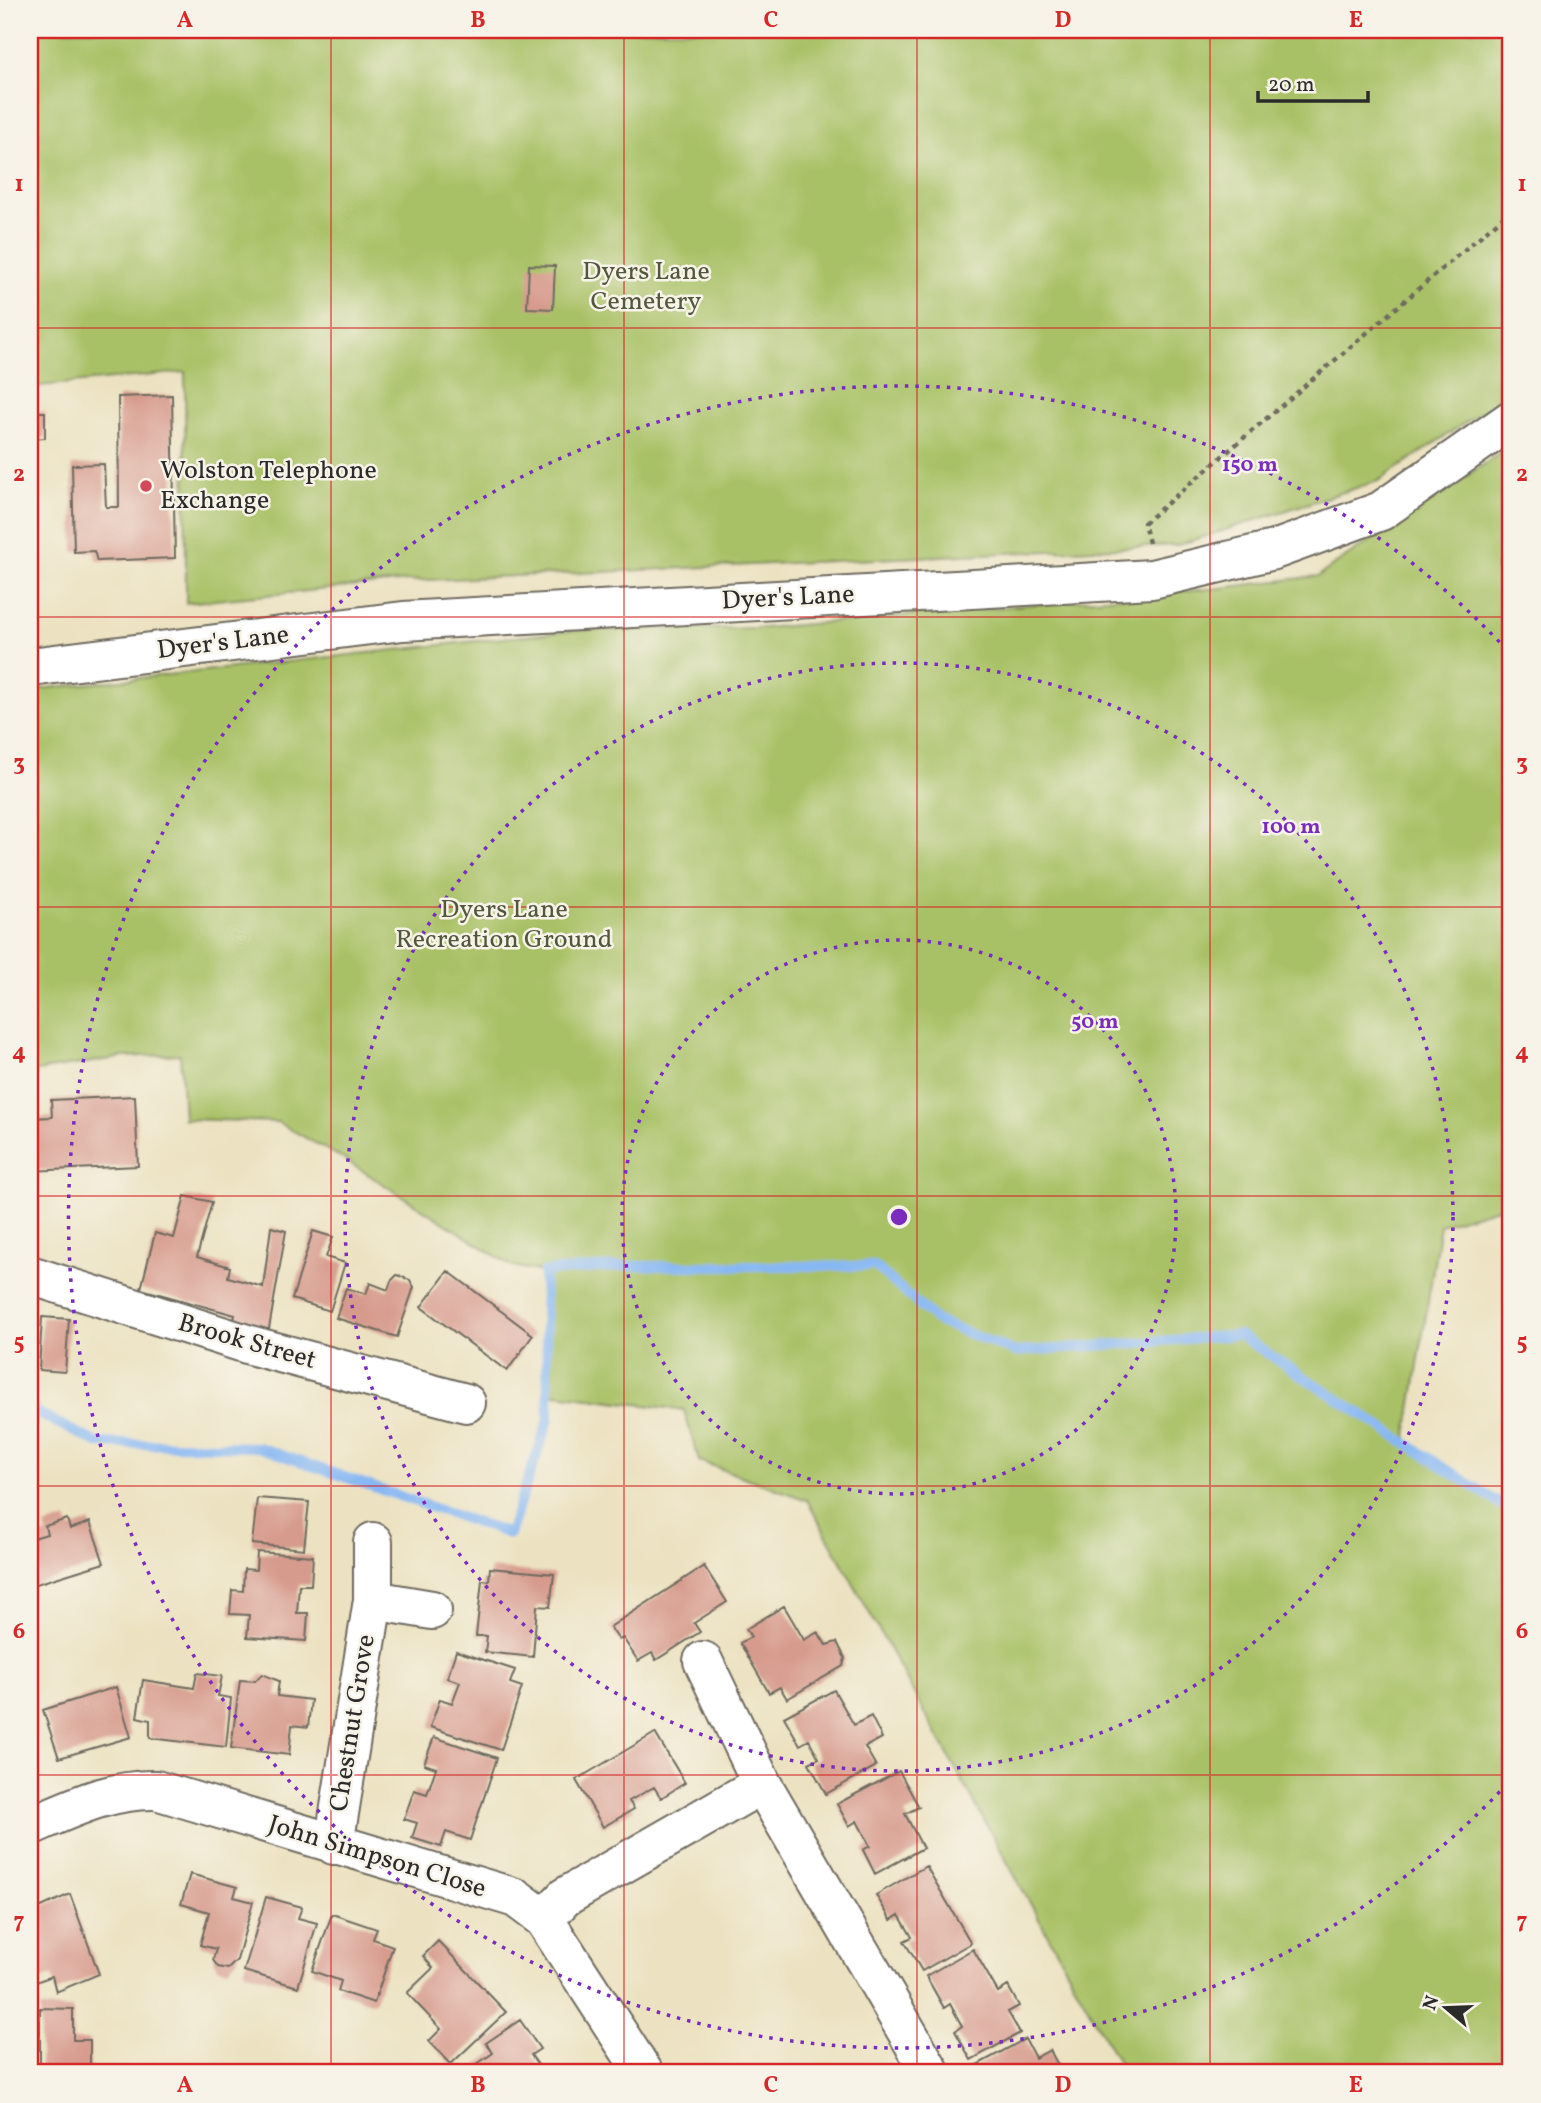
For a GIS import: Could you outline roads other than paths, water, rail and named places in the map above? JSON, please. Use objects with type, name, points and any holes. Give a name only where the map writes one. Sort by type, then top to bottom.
[{"type":"street","name":"Dyer's Lane","points":[[30,667],[403,621],[1153,579],[1274,551],[1381,511],[1511,420]]},
{"type":"street","name":"Brook Street","points":[[30,1275],[250,1345],[466,1404]]},
{"type":"street","name":"Chestnut Grove","points":[[334,1845],[373,1600],[373,1542]]},
{"type":"street","name":"Chestnut Grove","points":[[373,1600],[432,1610]]},
{"type":"street","points":[[703,1661],[762,1784],[931,2073]]},
{"type":"street","points":[[544,1919],[565,1897],[762,1784]]},
{"type":"street","name":"John Simpson Close","points":[[30,1826],[100,1796],[129,1790],[156,1790],[516,1898],[544,1919],[643,2073]]},
{"type":"waterway","points":[[30,1409],[97,1443],[258,1447],[509,1534],[549,1419],[544,1272],[627,1266],[875,1266],[937,1321],[1016,1352],[1239,1335],[1511,1511]]},
{"type":"place","name":"Wolston Telephone Exchange","points":[[146,486]]},
{"type":"park label","name":"Dyers Lane Cemetery","points":[[646,287]]},
{"type":"park label","name":"Dyers Lane Recreation Ground","points":[[504,925]]}]
